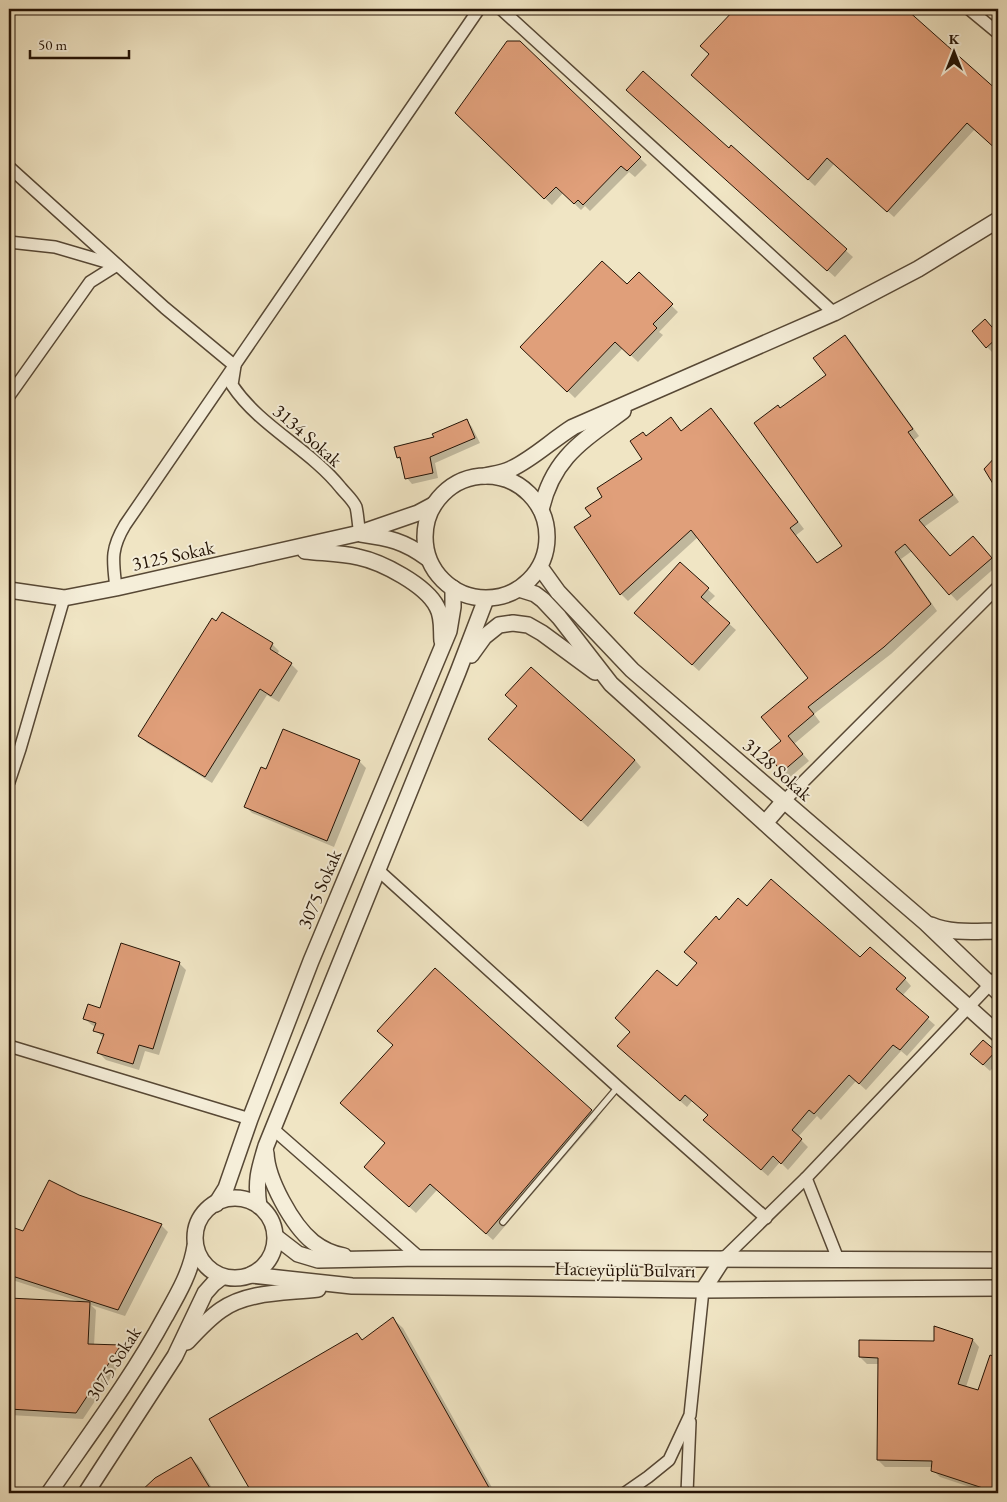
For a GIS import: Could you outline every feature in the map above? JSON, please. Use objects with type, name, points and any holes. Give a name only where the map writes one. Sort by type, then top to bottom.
[{"type":"street","points":[[116,588],[113,559],[117,538],[124,525],[479,9]]},
{"type":"street","points":[[501,9],[834,313]]},
{"type":"street","points":[[969,9],[998,33]]},
{"type":"street","points":[[9,167],[117,265],[234,366]]},
{"type":"street","points":[[484,476],[504,479],[521,487],[541,510],[547,537],[540,567],[518,589],[502,596],[486,599],[461,594],[444,582],[427,558],[424,546],[425,525],[433,505],[447,489],[465,479],[510,470],[529,459],[573,427],[834,313],[918,269],[998,220]]},
{"type":"street","points":[[9,242],[55,247],[117,265]]},
{"type":"street","points":[[9,396],[90,282],[117,265]]},
{"type":"street","name":"3134 Sokak","points":[[234,366],[232,385],[239,396],[256,413],[316,461],[337,483],[356,505],[360,533]]},
{"type":"street","points":[[541,510],[544,494],[550,480],[568,455],[580,443],[641,398]]},
{"type":"street","name":"3125 Sokak","points":[[9,590],[64,598],[116,588],[360,533],[418,513],[433,505]]},
{"type":"street","name":"3125 Sokak","points":[[360,533],[398,541],[427,558]]},
{"type":"street","name":"3125 Sokak","points":[[291,550],[358,556],[388,569],[425,590],[438,608],[441,619],[442,647]]},
{"type":"street","name":"3128 Sokak","points":[[540,567],[558,592],[632,670],[995,984]]},
{"type":"street","points":[[765,823],[784,801],[998,587]]},
{"type":"street","name":"3075 Sokak","points":[[216,1204],[226,1188],[250,1119],[311,961],[449,631],[452,618],[453,588]]},
{"type":"street","points":[[518,589],[535,594],[543,600],[559,617],[611,684]]},
{"type":"street","points":[[9,782],[64,598]]},
{"type":"street","points":[[259,1206],[256,1190],[257,1179],[266,1146],[486,599]]},
{"type":"street","points":[[458,672],[484,637],[499,625],[513,623],[528,625],[542,633],[611,684],[998,1034]]},
{"type":"street","points":[[378,870],[766,1218]]},
{"type":"street","points":[[926,923],[941,930],[998,931]]},
{"type":"street","points":[[687,1493],[690,1416],[703,1290],[723,1259],[806,1178],[968,1007],[995,984]]},
{"type":"street","points":[[9,1046],[250,1119]]},
{"type":"street","points":[[273,1129],[420,1258]]},
{"type":"street","points":[[266,1146],[267,1164],[273,1183],[294,1220],[306,1235],[312,1241],[331,1252],[361,1259]]},
{"type":"street","points":[[806,1178],[838,1259]]},
{"type":"street","points":[[226,1199],[248,1200],[259,1206],[268,1214],[276,1237],[274,1249],[269,1260],[251,1275],[239,1278],[222,1277],[206,1266],[195,1246],[199,1221],[206,1211],[226,1199]]},
{"type":"street","name":"Hacıeyüplü Bulvarı","points":[[276,1237],[298,1254],[312,1259],[998,1260]]},
{"type":"street","name":"3075 Sokak","points":[[49,1493],[148,1348],[182,1286],[192,1261],[195,1246]]},
{"type":"street","name":"Hacıeyüplü Bulvarı","points":[[251,1275],[352,1286],[703,1290],[998,1288]]},
{"type":"street","points":[[175,1356],[204,1293],[222,1277]]},
{"type":"street","points":[[86,1493],[175,1356],[200,1327],[221,1309],[252,1296],[352,1286]]},
{"type":"street","points":[[625,1493],[669,1460],[690,1416]]},
{"type":"lane","points":[[503,1222],[618,1087]]},
{"type":"building","points":[[735,9],[906,9],[998,91],[998,151],[967,123],[887,212],[827,158],[808,180],[691,75],[709,54],[700,46]]},
{"type":"building","points":[[507,41],[520,41],[641,157],[627,171],[621,166],[583,205],[578,200],[574,204],[556,187],[544,199],[455,113]]},
{"type":"building","points":[[643,71],[729,148],[731,145],[847,249],[827,271],[626,90]]},
{"type":"building","points":[[602,261],[627,284],[639,272],[673,304],[653,324],[657,328],[630,356],[615,342],[567,392],[520,347]]},
{"type":"building","points":[[985,319],[998,334],[998,337],[986,348],[972,331]]},
{"type":"building","points":[[845,335],[913,429],[908,432],[953,495],[919,520],[950,556],[973,536],[992,558],[949,595],[905,544],[895,552],[931,604],[884,647],[808,707],[814,714],[788,736],[803,754],[782,772],[766,753],[781,741],[761,717],[808,678],[691,530],[620,595],[574,527],[591,516],[585,508],[602,497],[597,488],[642,459],[630,441],[643,432],[646,436],[671,417],[681,431],[711,408],[798,522],[790,528],[817,563],[842,546],[754,423],[778,405],[780,408],[826,375],[813,358]]},
{"type":"building","points":[[467,419],[475,438],[430,457],[433,473],[405,479],[400,457],[397,458],[394,447],[434,437],[432,434]]},
{"type":"building","points":[[998,454],[998,492],[984,469]]},
{"type":"building","points":[[680,562],[709,588],[701,597],[730,623],[692,665],[634,613]]},
{"type":"building","points":[[222,612],[273,643],[270,649],[292,663],[271,696],[260,689],[205,777],[138,736],[212,618],[216,621]]},
{"type":"building","points":[[531,667],[635,760],[581,821],[488,739],[517,706],[505,695]]},
{"type":"building","points":[[283,729],[360,760],[327,841],[244,807],[261,767],[266,769]]},
{"type":"building","points":[[771,879],[860,957],[870,947],[906,978],[896,989],[929,1017],[900,1050],[893,1045],[859,1084],[849,1075],[814,1114],[809,1110],[792,1130],[802,1139],[781,1164],[773,1156],[761,1170],[703,1120],[708,1115],[685,1095],[680,1101],[617,1046],[630,1032],[615,1018],[657,970],[677,986],[697,963],[684,952],[716,916],[719,920],[738,898],[747,906]]},
{"type":"building","points":[[121,943],[180,962],[153,1049],[139,1045],[133,1064],[97,1053],[104,1034],[93,1031],[96,1023],[83,1019],[88,1004],[100,1008]]},
{"type":"building","points":[[435,968],[592,1110],[486,1234],[430,1184],[409,1207],[364,1167],[385,1143],[340,1103],[393,1045],[377,1031]]},
{"type":"building","points":[[983,1040],[996,1051],[983,1065],[970,1054]]},
{"type":"building","points":[[49,1180],[79,1195],[162,1224],[118,1310],[9,1275],[9,1226],[23,1231]]},
{"type":"building","points":[[9,1298],[90,1302],[88,1344],[121,1345],[76,1413],[9,1409]]},
{"type":"building","points":[[393,1317],[492,1493],[252,1493],[209,1419],[357,1333],[362,1340]]},
{"type":"building","points":[[934,1326],[973,1339],[958,1384],[978,1390],[990,1355],[998,1358],[998,1493],[931,1471],[932,1461],[877,1460],[878,1358],[859,1357],[859,1340],[934,1341]]},
{"type":"building","points":[[191,1457],[213,1493],[139,1493],[155,1478]]}]
